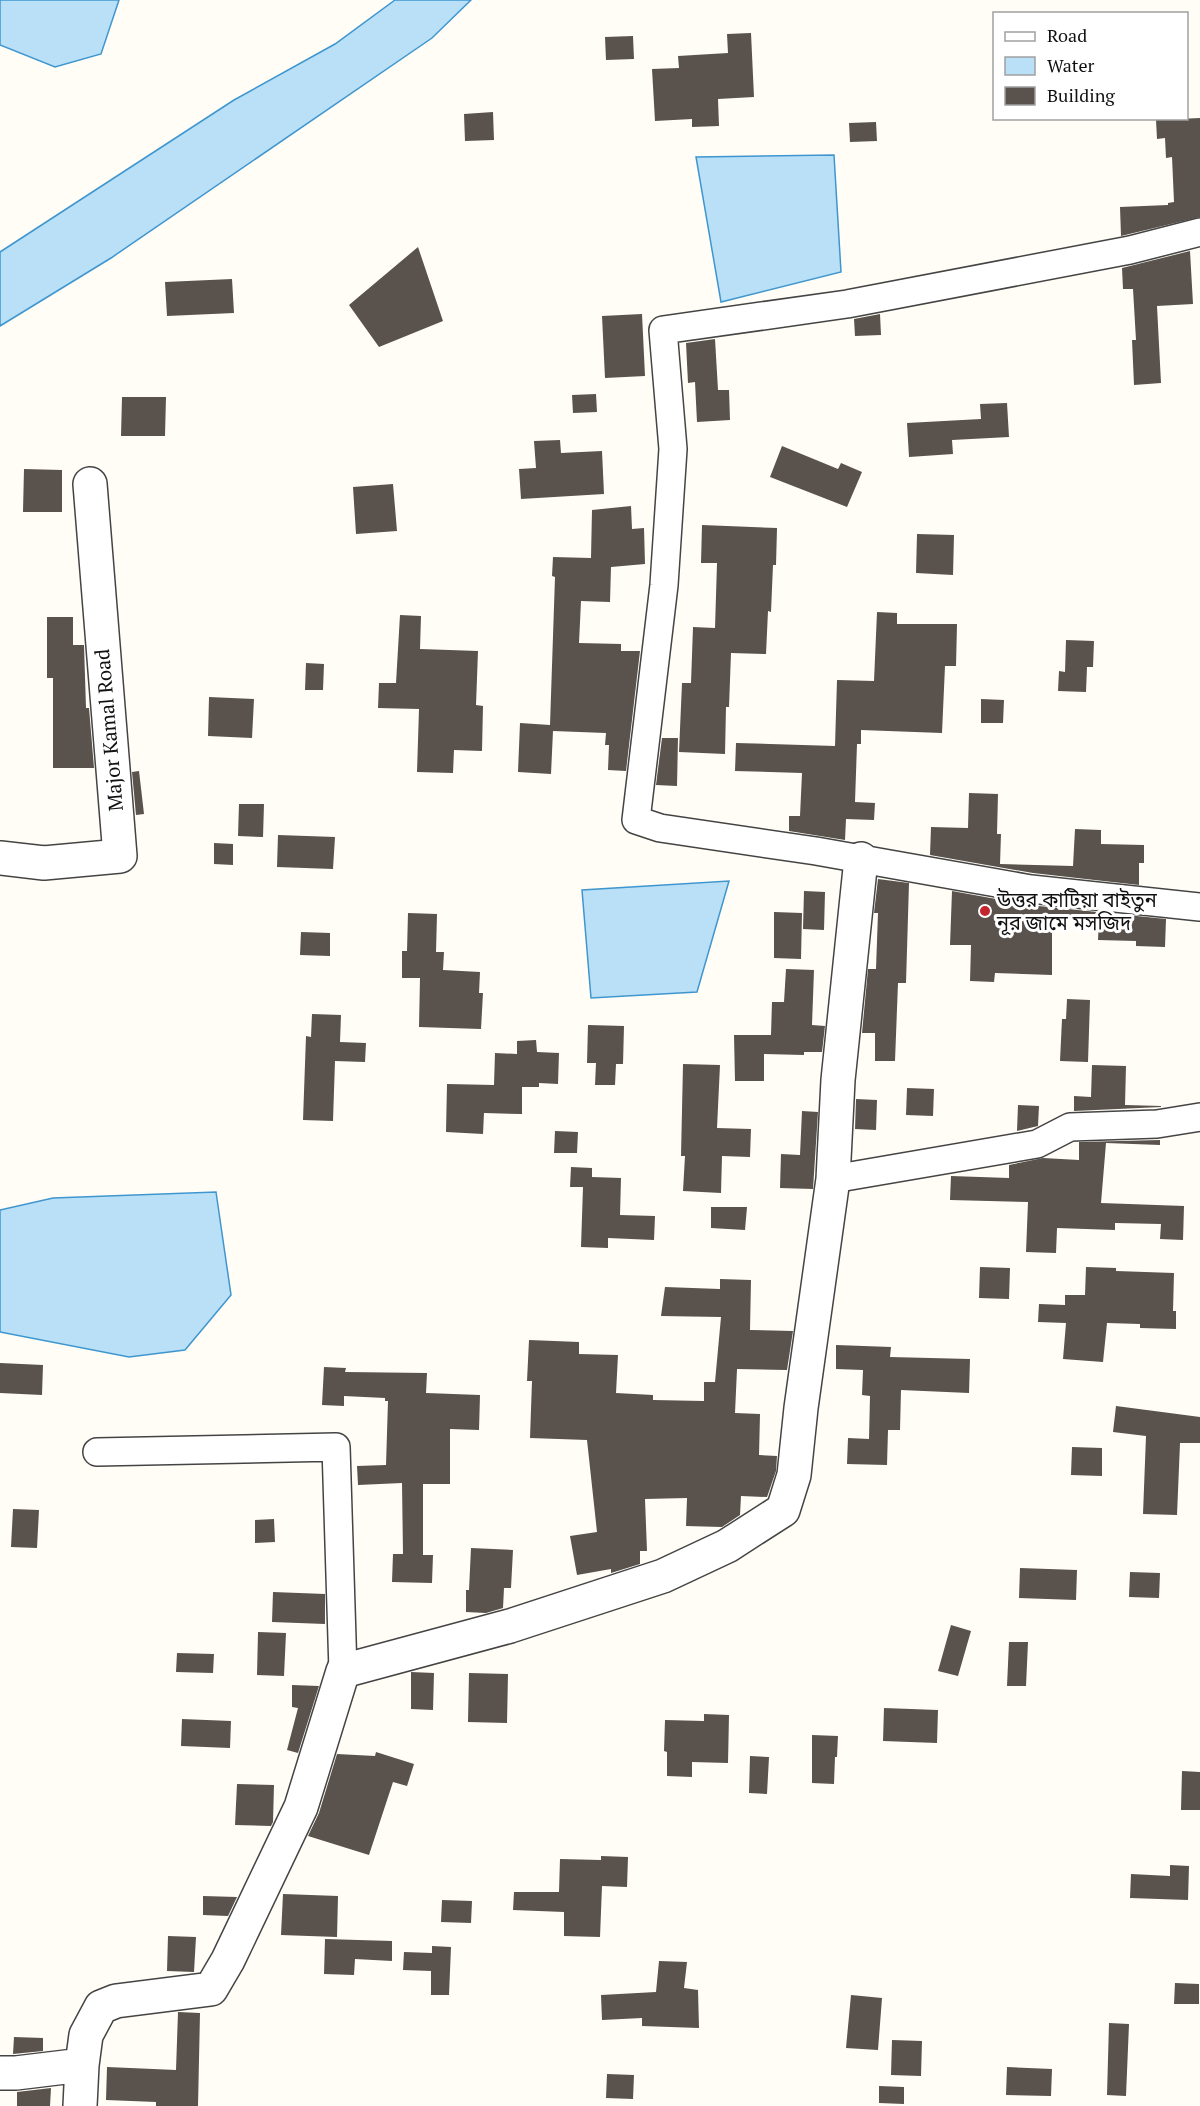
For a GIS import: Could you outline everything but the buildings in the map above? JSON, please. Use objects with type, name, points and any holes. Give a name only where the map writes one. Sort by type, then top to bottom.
[{"type":"street","points":[[1200,232],[1130,250],[847,304],[663,330],[673,449],[664,585],[636,820],[660,828],[861,859],[1031,889],[1200,907]]},
{"type":"street","name":"Major Kamal Road","points":[[0,858],[44,863],[120,856],[90,484]]},
{"type":"street","points":[[344,1671],[510,1626],[663,1576],[727,1546],[783,1510],[794,1475],[833,1179],[838,1080],[861,859]]},
{"type":"street","points":[[833,1179],[1037,1144],[1070,1127],[1157,1124],[1200,1117]]},
{"type":"street","points":[[80,2106],[82,2065],[87,2036],[101,2007],[116,2001],[211,1989],[228,1960],[301,1807],[344,1671],[336,1447],[97,1452]]},
{"type":"street","points":[[0,2073],[82,2065]]},
{"type":"water","points":[[0,0],[119,0],[101,54],[55,67],[0,45]]},
{"type":"water","points":[[395,0],[471,0],[432,38],[111,258],[0,326],[0,252],[234,100],[335,44]]},
{"type":"water","points":[[834,155],[841,272],[721,302],[696,157]]},
{"type":"water","points":[[729,881],[697,992],[591,998],[582,890]]},
{"type":"water","points":[[216,1192],[231,1295],[185,1350],[129,1357],[0,1332],[0,1210],[53,1198]]},
{"type":"place","name":"উত্তর কাটিয়া বাইতুন নূর জামে মসজিদ","points":[[985,911]]}]
